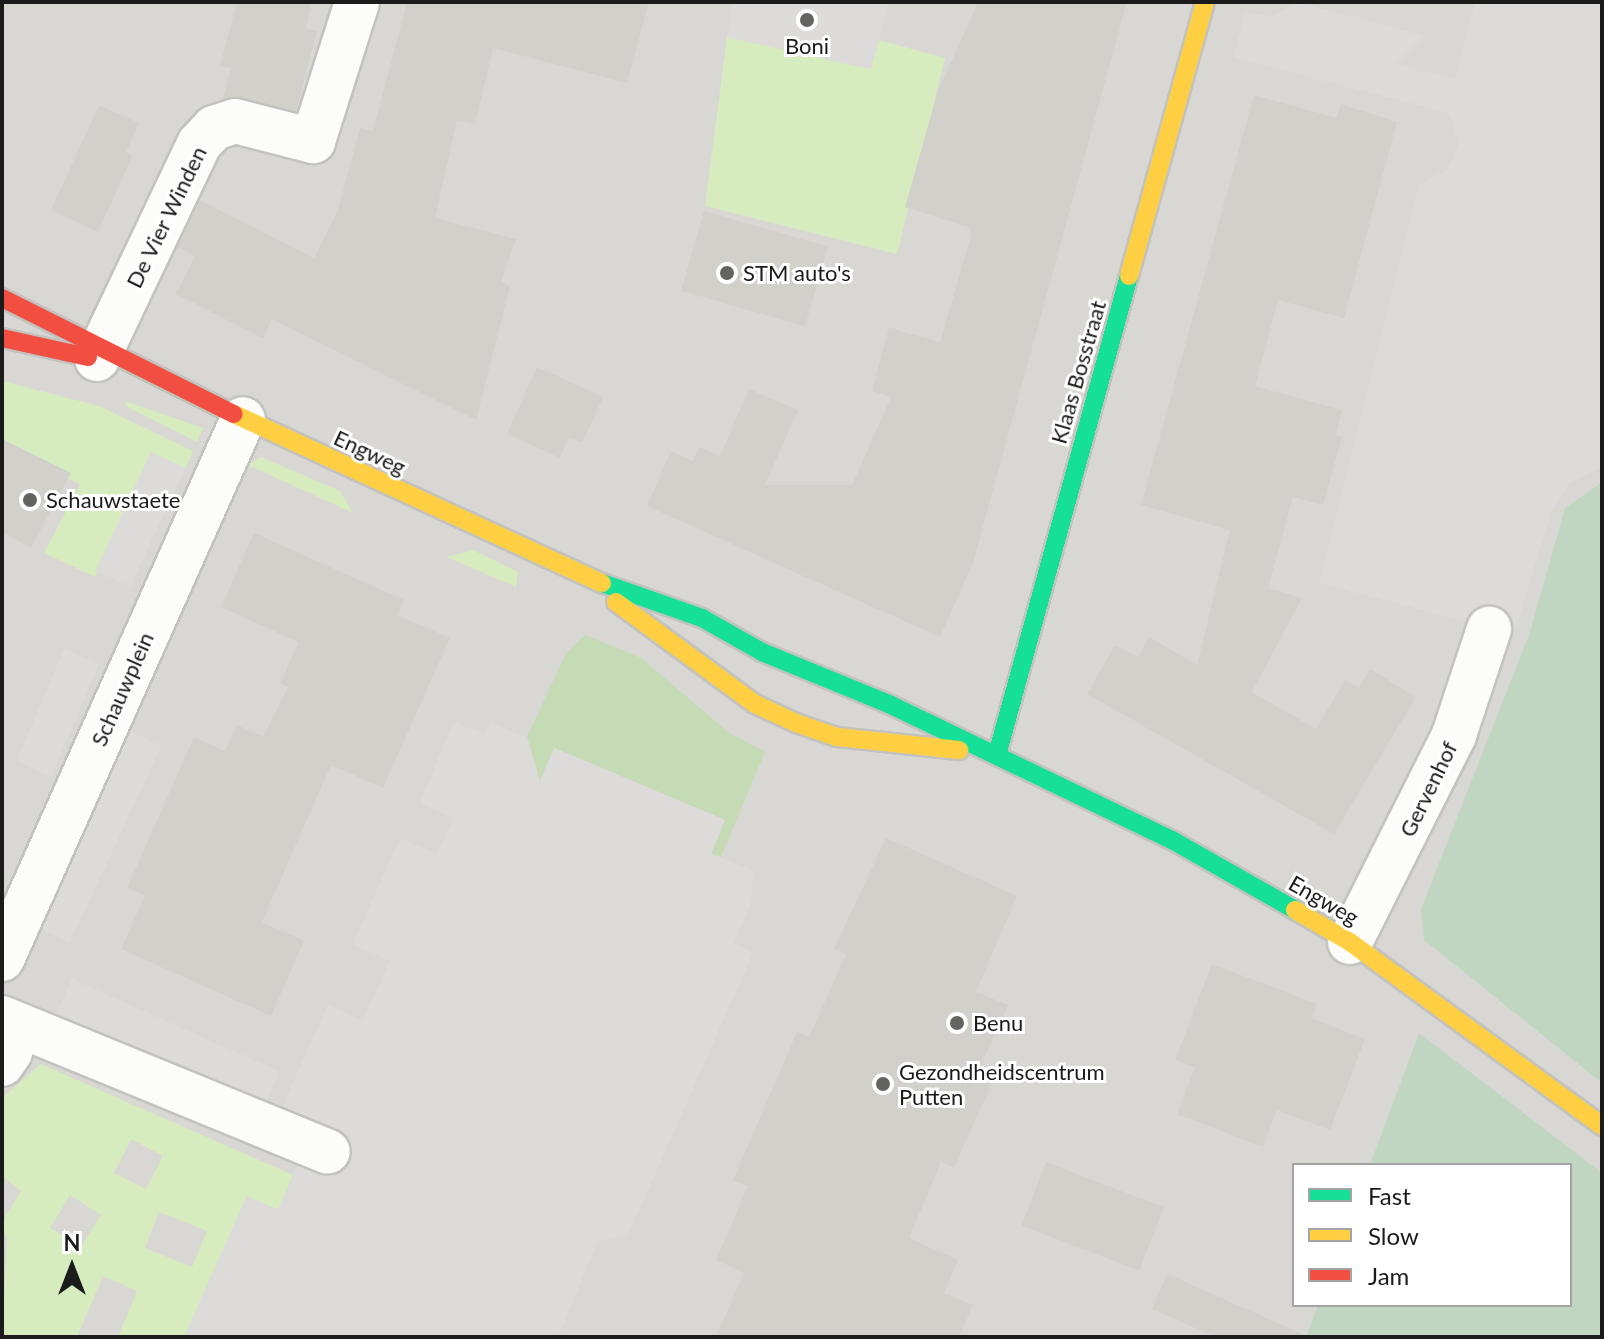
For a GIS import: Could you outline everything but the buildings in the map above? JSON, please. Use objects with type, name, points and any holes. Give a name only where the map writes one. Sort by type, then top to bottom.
[{"type":"street","name":"De Vier Winden","points":[[100,354],[199,144],[214,128],[235,121],[313,141],[357,2]]},
{"type":"street","name":"Klaas Bosstraat","points":[[997,755],[1205,2]]},
{"type":"street","name":"Engweg","points":[[2,298],[100,354]]},
{"type":"street","name":"Engweg","points":[[2,338],[100,354],[145,369],[243,419],[577,574],[702,618],[762,652],[997,755],[1172,840],[1350,942],[1602,1126]]},
{"type":"street","name":"Schauwplein","points":[[2,959],[243,419]]},
{"type":"street","name":"Engweg","points":[[577,574],[755,704],[796,723],[837,737],[997,755]]},
{"type":"street","name":"Gervenhof","points":[[1350,942],[1454,735],[1489,629]]},
{"type":"street","points":[[5,1035],[328,1152]]},
{"type":"shaded area","points":[[2,2],[1602,2],[1602,1337],[2,1337]]},
{"type":"shaded area","name":"Boni","points":[[733,2],[889,2],[871,69],[727,37]]},
{"type":"shaded area","points":[[1297,2],[1425,36],[1395,64],[1455,79],[1475,2],[1602,2],[1602,467],[1569,483],[1552,510],[1514,634],[1319,583],[1419,185],[1448,169],[1459,142],[1449,113],[1234,57],[1245,12],[1271,17]]},
{"type":"shaded area","points":[[151,452],[185,468],[130,587],[96,571]]},
{"type":"shaded area","points":[[64,649],[99,664],[51,776],[16,761]]},
{"type":"shaded area","points":[[453,722],[484,734],[490,723],[527,737],[540,781],[554,748],[725,820],[711,854],[753,870],[751,903],[734,943],[753,953],[628,1235],[598,1241],[558,1337],[184,1337],[247,1196],[278,1210],[316,1123],[282,1107],[328,1005],[362,1021],[390,961],[353,944],[400,838],[437,854],[453,818],[420,804]]},
{"type":"shaded area","points":[[127,730],[161,746],[70,943],[35,927]]},
{"type":"shaded area","points":[[72,979],[279,1071],[264,1106],[57,1014]]},
{"type":"green space","points":[[727,37],[870,69],[879,40],[945,58],[897,254],[705,206]]},
{"type":"green space","points":[[2,381],[99,406],[193,451],[186,468],[151,453],[95,577],[44,553],[80,484],[2,447]]},
{"type":"green space","points":[[125,401],[203,428],[197,442],[127,407]]},
{"type":"green space","points":[[261,457],[340,491],[353,513],[248,465]]},
{"type":"green space","points":[[1602,482],[1602,1083],[1424,940],[1421,909],[1530,632],[1565,508]]},
{"type":"green space","points":[[473,550],[518,572],[516,587],[447,557]]},
{"type":"green space","points":[[585,635],[641,658],[728,732],[765,752],[721,857],[711,854],[725,820],[555,748],[540,782],[527,737],[566,653]]},
{"type":"green space","points":[[1419,1033],[1602,1173],[1602,1337],[1306,1337],[1317,1307],[1572,1307],[1572,1163],[1371,1163]]},
{"type":"green space","points":[[41,1064],[293,1175],[278,1210],[247,1196],[184,1337],[118,1337],[137,1291],[103,1276],[77,1337],[2,1337],[7,1240],[2,1222],[21,1191],[2,1176],[2,1098]],"holes":[[[131,1139],[163,1156],[146,1189],[114,1173]],[[70,1195],[101,1215],[81,1246],[50,1228]],[[159,1212],[207,1231],[192,1267],[145,1248]]]},
{"type":"traffic: fast","points":[[997,755],[1129,276]]},
{"type":"traffic: fast","points":[[602,583],[702,618],[762,652],[891,705],[1172,840],[1295,910]]},
{"type":"traffic: slow","points":[[1129,276],[1205,2]]},
{"type":"traffic: slow","points":[[234,414],[602,583]]},
{"type":"traffic: slow","points":[[616,602],[755,704],[796,723],[837,737],[959,750]]},
{"type":"traffic: slow","points":[[1295,910],[1350,942],[1602,1126]]},
{"type":"traffic: jam","points":[[2,298],[234,414]]},
{"type":"traffic: jam","points":[[2,338],[88,357]]},
{"type":"place","name":"Boni","points":[[807,20]]},
{"type":"place","name":"STM auto's","points":[[727,273]]},
{"type":"place","name":"Schauwstaete","points":[[30,500]]},
{"type":"place","name":"Benu","points":[[957,1023]]},
{"type":"place","name":"Gezondheidscentrum Putten","points":[[883,1084]]}]
